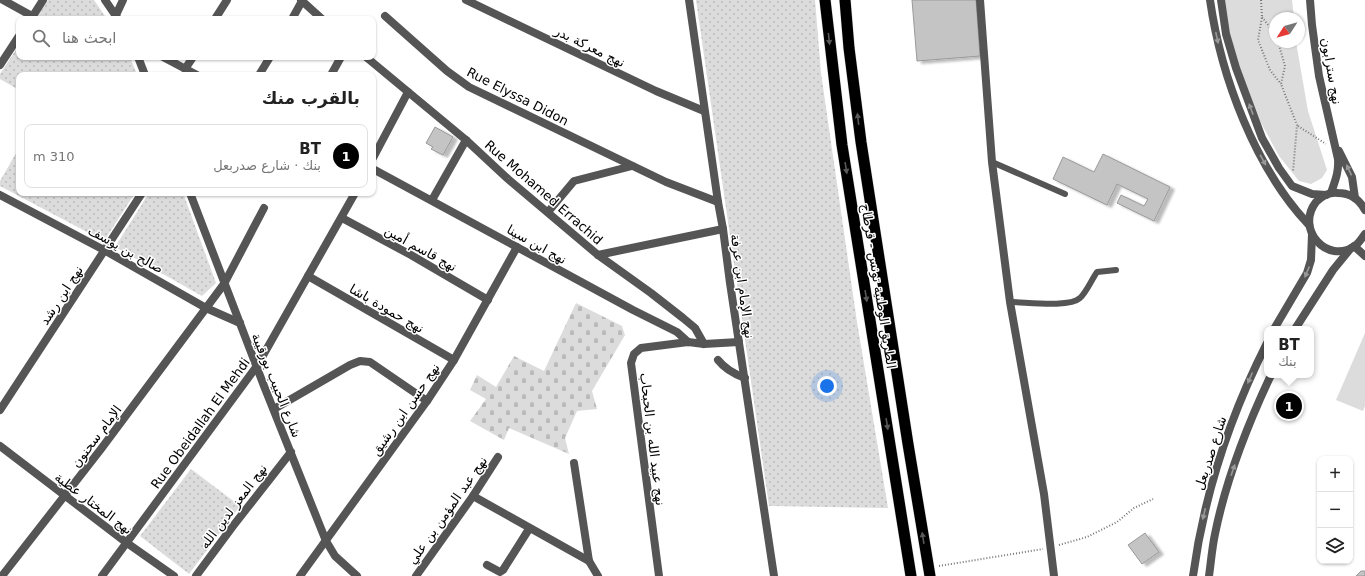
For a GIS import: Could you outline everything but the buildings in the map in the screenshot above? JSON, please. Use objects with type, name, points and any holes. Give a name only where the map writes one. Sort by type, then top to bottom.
[{"type":"highway","name":"الطريق الوطنية تونس - قرطاج","points":[[825,0],[842,145],[911,576]]},
{"type":"highway","name":"الطريق الوطنية تونس - قرطاج","points":[[845,0],[849,48],[862,150],[905,429],[930,576]]},
{"type":"street","points":[[2,0],[29,16]]},
{"type":"street","points":[[33,16],[43,0]]},
{"type":"street","points":[[105,0],[116,16]]},
{"type":"street","points":[[117,16],[123,0]]},
{"type":"street","points":[[217,16],[227,0]]},
{"type":"street","name":"نهج معركة بدر","points":[[466,0],[656,91],[704,111]]},
{"type":"street","name":"نهج الإمام ابن عرفة","points":[[689,0],[704,111],[723,229],[774,576]]},
{"type":"street","points":[[980,0],[992,162],[1010,302],[1044,494],[1054,576]]},
{"type":"street","points":[[1210,0],[1220,51],[1228,80],[1255,146],[1281,191],[1294,209],[1309,225]]},
{"type":"street","points":[[1221,0],[1226,34],[1236,68],[1262,138],[1279,168],[1292,186],[1302,191],[1312,194],[1344,193],[1360,199],[1365,210]]},
{"type":"street","name":"نهج سترابون","points":[[1310,0],[1312,25],[1320,76],[1336,148],[1339,169],[1328,194]]},
{"type":"street","points":[[294,16],[302,1],[319,16]]},
{"type":"street","name":"Rue Elyssa Didon","points":[[385,16],[447,71],[469,87],[666,182],[718,202]]},
{"type":"street","points":[[0,65],[16,41]]},
{"type":"street","points":[[139,60],[144,72]]},
{"type":"street","points":[[168,60],[191,72]]},
{"type":"street","points":[[185,69],[191,60]]},
{"type":"street","points":[[261,72],[268,60]]},
{"type":"street","points":[[334,72],[340,60]]},
{"type":"street","name":"Rue Mohamed Errachid","points":[[370,60],[466,140],[508,179],[598,255],[651,293],[695,328],[704,344]]},
{"type":"street","points":[[376,152],[408,92]]},
{"type":"street","points":[[432,200],[466,140]]},
{"type":"street","name":"نهج سترابون","points":[[1336,148],[1352,177],[1360,199]]},
{"type":"street","points":[[548,212],[574,181],[632,166]]},
{"type":"street","name":"نهج ابن سينا","points":[[376,171],[633,310],[677,332],[688,342]]},
{"type":"street","points":[[1328,194],[1318,200],[1312,207],[1309,216],[1309,225],[1312,234],[1320,244],[1332,250],[1342,250],[1352,247]]},
{"type":"street","name":"صالح بن يوسف","points":[[0,195],[104,250],[206,308],[240,323]]},
{"type":"street","name":"نهج ابن رشد","points":[[0,410],[140,196]]},
{"type":"street","name":"شارع الحبيب بورقيبة","points":[[191,196],[224,284],[326,541],[335,556],[357,576]]},
{"type":"street","name":"Rue Obeidallah El Mehdi","points":[[102,576],[257,366],[353,196]]},
{"type":"street","name":"الإمام سحنون","points":[[2,576],[65,496],[224,284],[264,208]]},
{"type":"street","name":"نهج قاسم أمين","points":[[342,218],[411,255],[488,300]]},
{"type":"street","points":[[598,255],[723,229]]},
{"type":"street","points":[[1276,326],[1307,273],[1311,260],[1312,234]]},
{"type":"street","points":[[1297,326],[1333,270],[1365,234]]},
{"type":"street","name":"نهج حسن ابن رشيق","points":[[300,576],[427,401],[454,360],[517,247]]},
{"type":"street","points":[[1352,247],[1365,256]]},
{"type":"street","name":"نهج حمودة باشا","points":[[308,276],[454,360]]},
{"type":"street","name":"نهج عبيد الله بن الحبحاب","points":[[659,576],[631,363],[634,354],[641,348],[688,342],[704,344],[739,342]]},
{"type":"street","name":"شارع صدربعل","points":[[1194,576],[1200,529],[1212,480],[1242,397],[1264,349]]},
{"type":"street","points":[[718,360],[726,369],[745,378]]},
{"type":"street","points":[[274,409],[350,365],[360,361],[370,362],[379,367],[427,401]]},
{"type":"street","name":"شارع صدربعل","points":[[1209,576],[1215,534],[1228,483],[1252,417],[1270,378]]},
{"type":"street","name":"نهج المختار عطية","points":[[0,446],[127,543],[174,576]]},
{"type":"street","name":"نهج المعز لدين الله","points":[[196,576],[291,452]]},
{"type":"street","name":"نهج عبد المؤمن بن علي","points":[[416,576],[473,496],[498,457]]},
{"type":"street","points":[[574,463],[589,562],[598,576]]},
{"type":"street","points":[[473,496],[589,562]]},
{"type":"street","points":[[487,565],[500,572],[503,570],[529,528]]},
{"type":"lane","points":[[992,162],[1065,194]]},
{"type":"lane","points":[[1010,302],[1063,304],[1075,302],[1081,297],[1097,272],[1116,270]]},
{"type":"path","points":[[1261,0],[1262,17],[1258,40],[1270,70],[1281,84],[1297,125],[1292,186]]},
{"type":"path","points":[[1262,17],[1269,26]]},
{"type":"path","points":[[1280,48],[1285,66],[1281,84]]},
{"type":"path","points":[[1297,125],[1336,148]]},
{"type":"green space","points":[[48,0],[94,0],[105,16],[38,16]]},
{"type":"green space","points":[[696,0],[815,0],[821,73],[857,322],[888,508],[769,506]]},
{"type":"green space","points":[[1223,0],[1292,0],[1293,12],[1269,12],[1269,48],[1297,48],[1308,111],[1327,170],[1322,178],[1311,184],[1299,181],[1279,156],[1260,121],[1240,75],[1228,30]]},
{"type":"green space","points":[[16,50],[16,60],[131,60],[136,72],[16,72],[16,88],[0,79],[0,74]]},
{"type":"green space","points":[[16,153],[16,194],[0,186],[0,181]]},
{"type":"green space","points":[[19,196],[133,196],[104,241]]},
{"type":"green space","points":[[147,196],[184,196],[216,283],[202,296],[115,247]]},
{"type":"green space","points":[[576,303],[622,326],[625,335],[592,391],[597,409],[577,411],[565,438],[569,454],[509,428],[504,440],[470,421],[486,399],[470,390],[477,375],[496,387],[514,356],[544,371]]},
{"type":"green space","points":[[1365,333],[1365,406],[1363,411],[1336,400]]},
{"type":"green space","points":[[191,469],[240,506],[189,574],[140,536]]},
{"type":"place","name":"BT","points":[[1289,406]]}]
